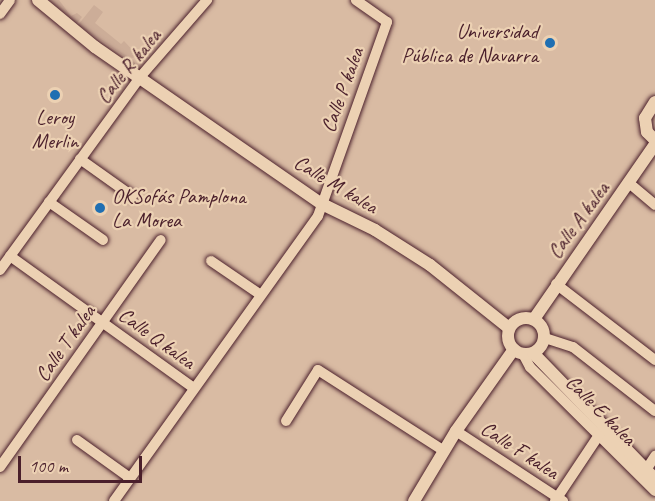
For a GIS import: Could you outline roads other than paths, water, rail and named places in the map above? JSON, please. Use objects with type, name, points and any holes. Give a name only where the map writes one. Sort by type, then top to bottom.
[{"type":"street","points":[[0,14],[10,0]]},
{"type":"street","name":"Calle M kalea","points":[[38,0],[95,47],[141,76],[322,204],[375,230],[430,265],[509,328]]},
{"type":"street","name":"Calle R kalea","points":[[0,270],[141,76],[207,0]]},
{"type":"street","name":"Calle P kalea","points":[[114,501],[318,216],[387,22],[356,0]]},
{"type":"street","points":[[655,102],[645,118],[647,132],[655,142]]},
{"type":"street","name":"Calle A kalea","points":[[534,319],[655,142]]},
{"type":"street","points":[[80,159],[132,196]]},
{"type":"street","points":[[629,183],[655,205]]},
{"type":"street","points":[[49,202],[103,240]]},
{"type":"street","name":"Calle T kalea","points":[[0,467],[161,240]]},
{"type":"street","name":"Calle Q kalea","points":[[10,256],[194,388]]},
{"type":"street","points":[[212,261],[261,295]]},
{"type":"street","points":[[556,284],[655,360]]},
{"type":"street","points":[[545,338],[544,330],[534,319],[517,320],[509,328],[508,339],[601,431],[650,475],[655,456]]},
{"type":"street","points":[[414,501],[456,431],[523,352],[545,338]]},
{"type":"street","points":[[545,338],[573,347],[655,411]]},
{"type":"street","points":[[286,421],[318,370],[444,451]]},
{"type":"street","name":"Calle F kalea","points":[[456,431],[558,500]]},
{"type":"street","points":[[558,500],[601,431]]},
{"type":"street","name":"Calle E kalea","points":[[601,431],[655,491]]},
{"type":"street","points":[[77,440],[130,478]]},
{"type":"place","name":"Universidad Pública de Navarra","points":[[550,43]]},
{"type":"place","name":"Leroy Merlin","points":[[55,95]]},
{"type":"place","name":"OKSofás Pamplona La Morea","points":[[100,208]]}]
